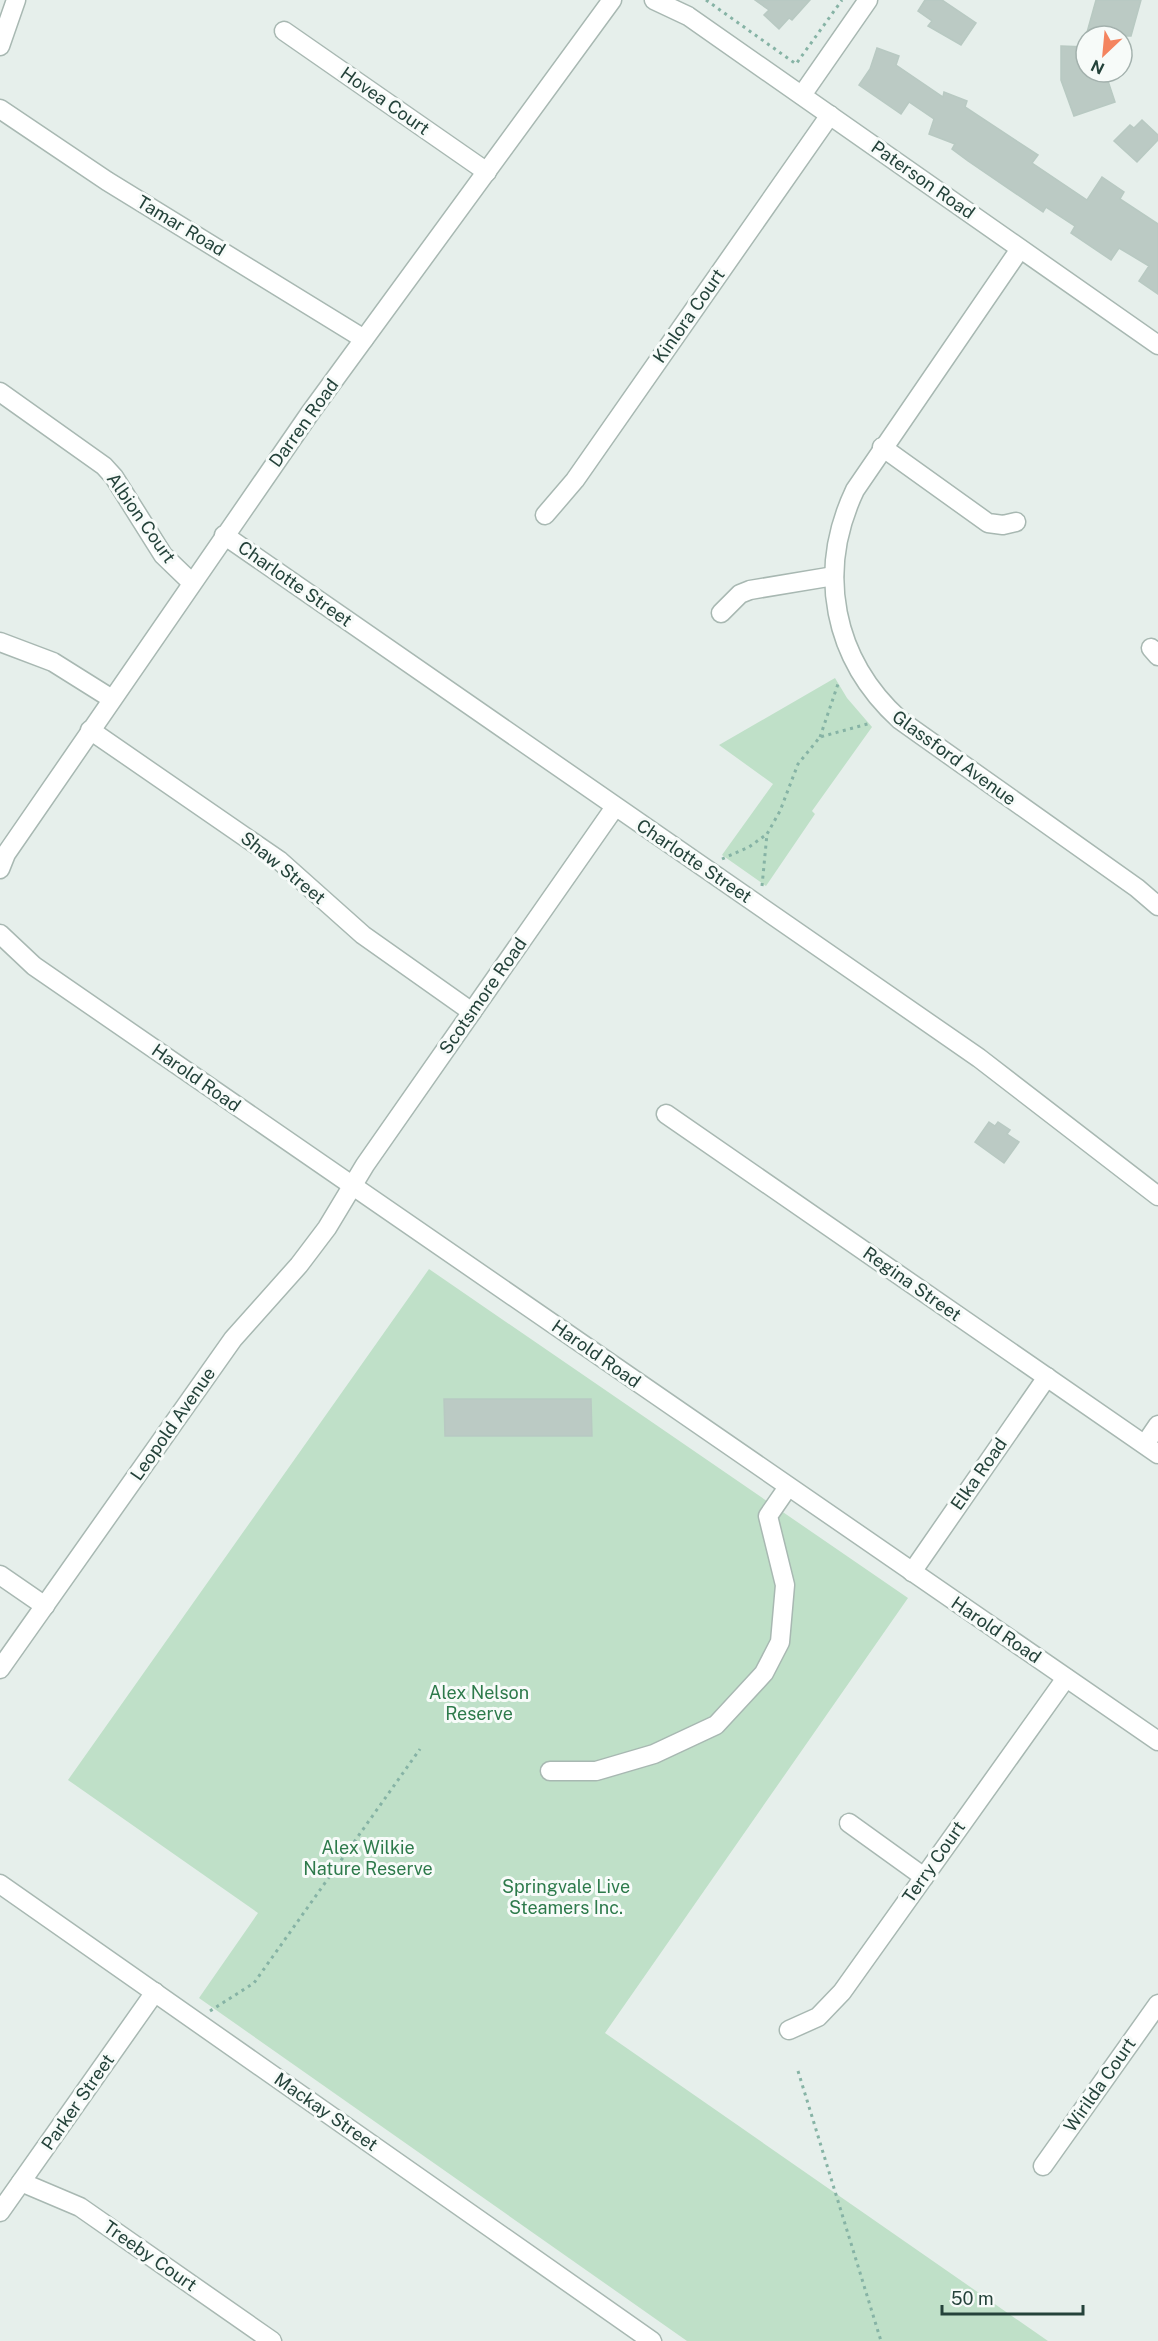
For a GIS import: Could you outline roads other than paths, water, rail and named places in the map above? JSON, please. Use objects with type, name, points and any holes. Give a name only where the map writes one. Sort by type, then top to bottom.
[{"type":"street","points":[[0,46],[16,0]]},
{"type":"street","name":"Darren Road","points":[[2,860],[224,535],[612,0]]},
{"type":"street","name":"Paterson Road","points":[[654,0],[688,16],[1158,345]]},
{"type":"street","name":"Paterson Road","points":[[673,0],[688,16]]},
{"type":"street","points":[[802,95],[868,0]]},
{"type":"street","name":"Hovea Court","points":[[284,31],[487,172]]},
{"type":"street","name":"Tamar Road","points":[[0,109],[99,176],[364,339]]},
{"type":"street","name":"Kinlora Court","points":[[545,515],[575,480],[830,115]]},
{"type":"street","name":"Glassford Avenue","points":[[1020,249],[882,447],[848,504],[838,535],[834,576],[839,622],[847,648],[859,673],[884,706],[915,733],[1137,888],[1158,906]]},
{"type":"street","name":"Albion Court","points":[[0,392],[104,466],[114,477],[163,555],[192,583]]},
{"type":"street","points":[[882,447],[988,523],[1003,525],[1016,522]]},
{"type":"street","name":"Charlotte Street","points":[[224,535],[979,1058],[1158,1196]]},
{"type":"street","points":[[721,613],[740,594],[750,590],[834,576]]},
{"type":"street","points":[[0,642],[53,662],[112,699]]},
{"type":"street","name":"Shaw Street","points":[[90,730],[280,861],[363,935],[472,1012]]},
{"type":"street","name":"Scotsmore Road","points":[[353,1186],[364,1165],[615,807]]},
{"type":"street","name":"Harold Road","points":[[0,934],[34,966],[1158,1741]]},
{"type":"street","name":"Harold Road","points":[[0,952],[34,966]]},
{"type":"street","name":"Regina Street","points":[[666,1114],[1151,1449]]},
{"type":"street","name":"Leopold Avenue","points":[[0,1669],[233,1339],[314,1246],[353,1186]]},
{"type":"street","name":"Elka Road","points":[[912,1572],[1047,1377]]},
{"type":"street","points":[[1151,1449],[1158,1425]]},
{"type":"street","points":[[550,1771],[596,1771],[654,1754],[716,1725],[764,1672],[780,1642],[785,1585],[768,1516],[788,1487]]},
{"type":"street","points":[[0,1575],[45,1606]]},
{"type":"street","name":"Terry Court","points":[[789,2030],[807,2025],[831,2005],[1066,1678]]},
{"type":"street","points":[[849,1823],[924,1877]]},
{"type":"street","name":"Mackay Street","points":[[0,1884],[652,2341]]},
{"type":"street","name":"Parker Street","points":[[0,2212],[155,1992]]},
{"type":"street","name":"Wirilda Court","points":[[1043,2166],[1158,2004]]},
{"type":"street","name":"Treeby Court","points":[[21,2182],[80,2207],[272,2341]]},
{"type":"park label","name":"Alex Nelson Reserve","points":[[479,1703]]},
{"type":"park label","name":"Alex Wilkie Nature Reserve","points":[[368,1858]]},
{"type":"park label","name":"Springvale Live Steamers Inc.","points":[[566,1897]]}]
